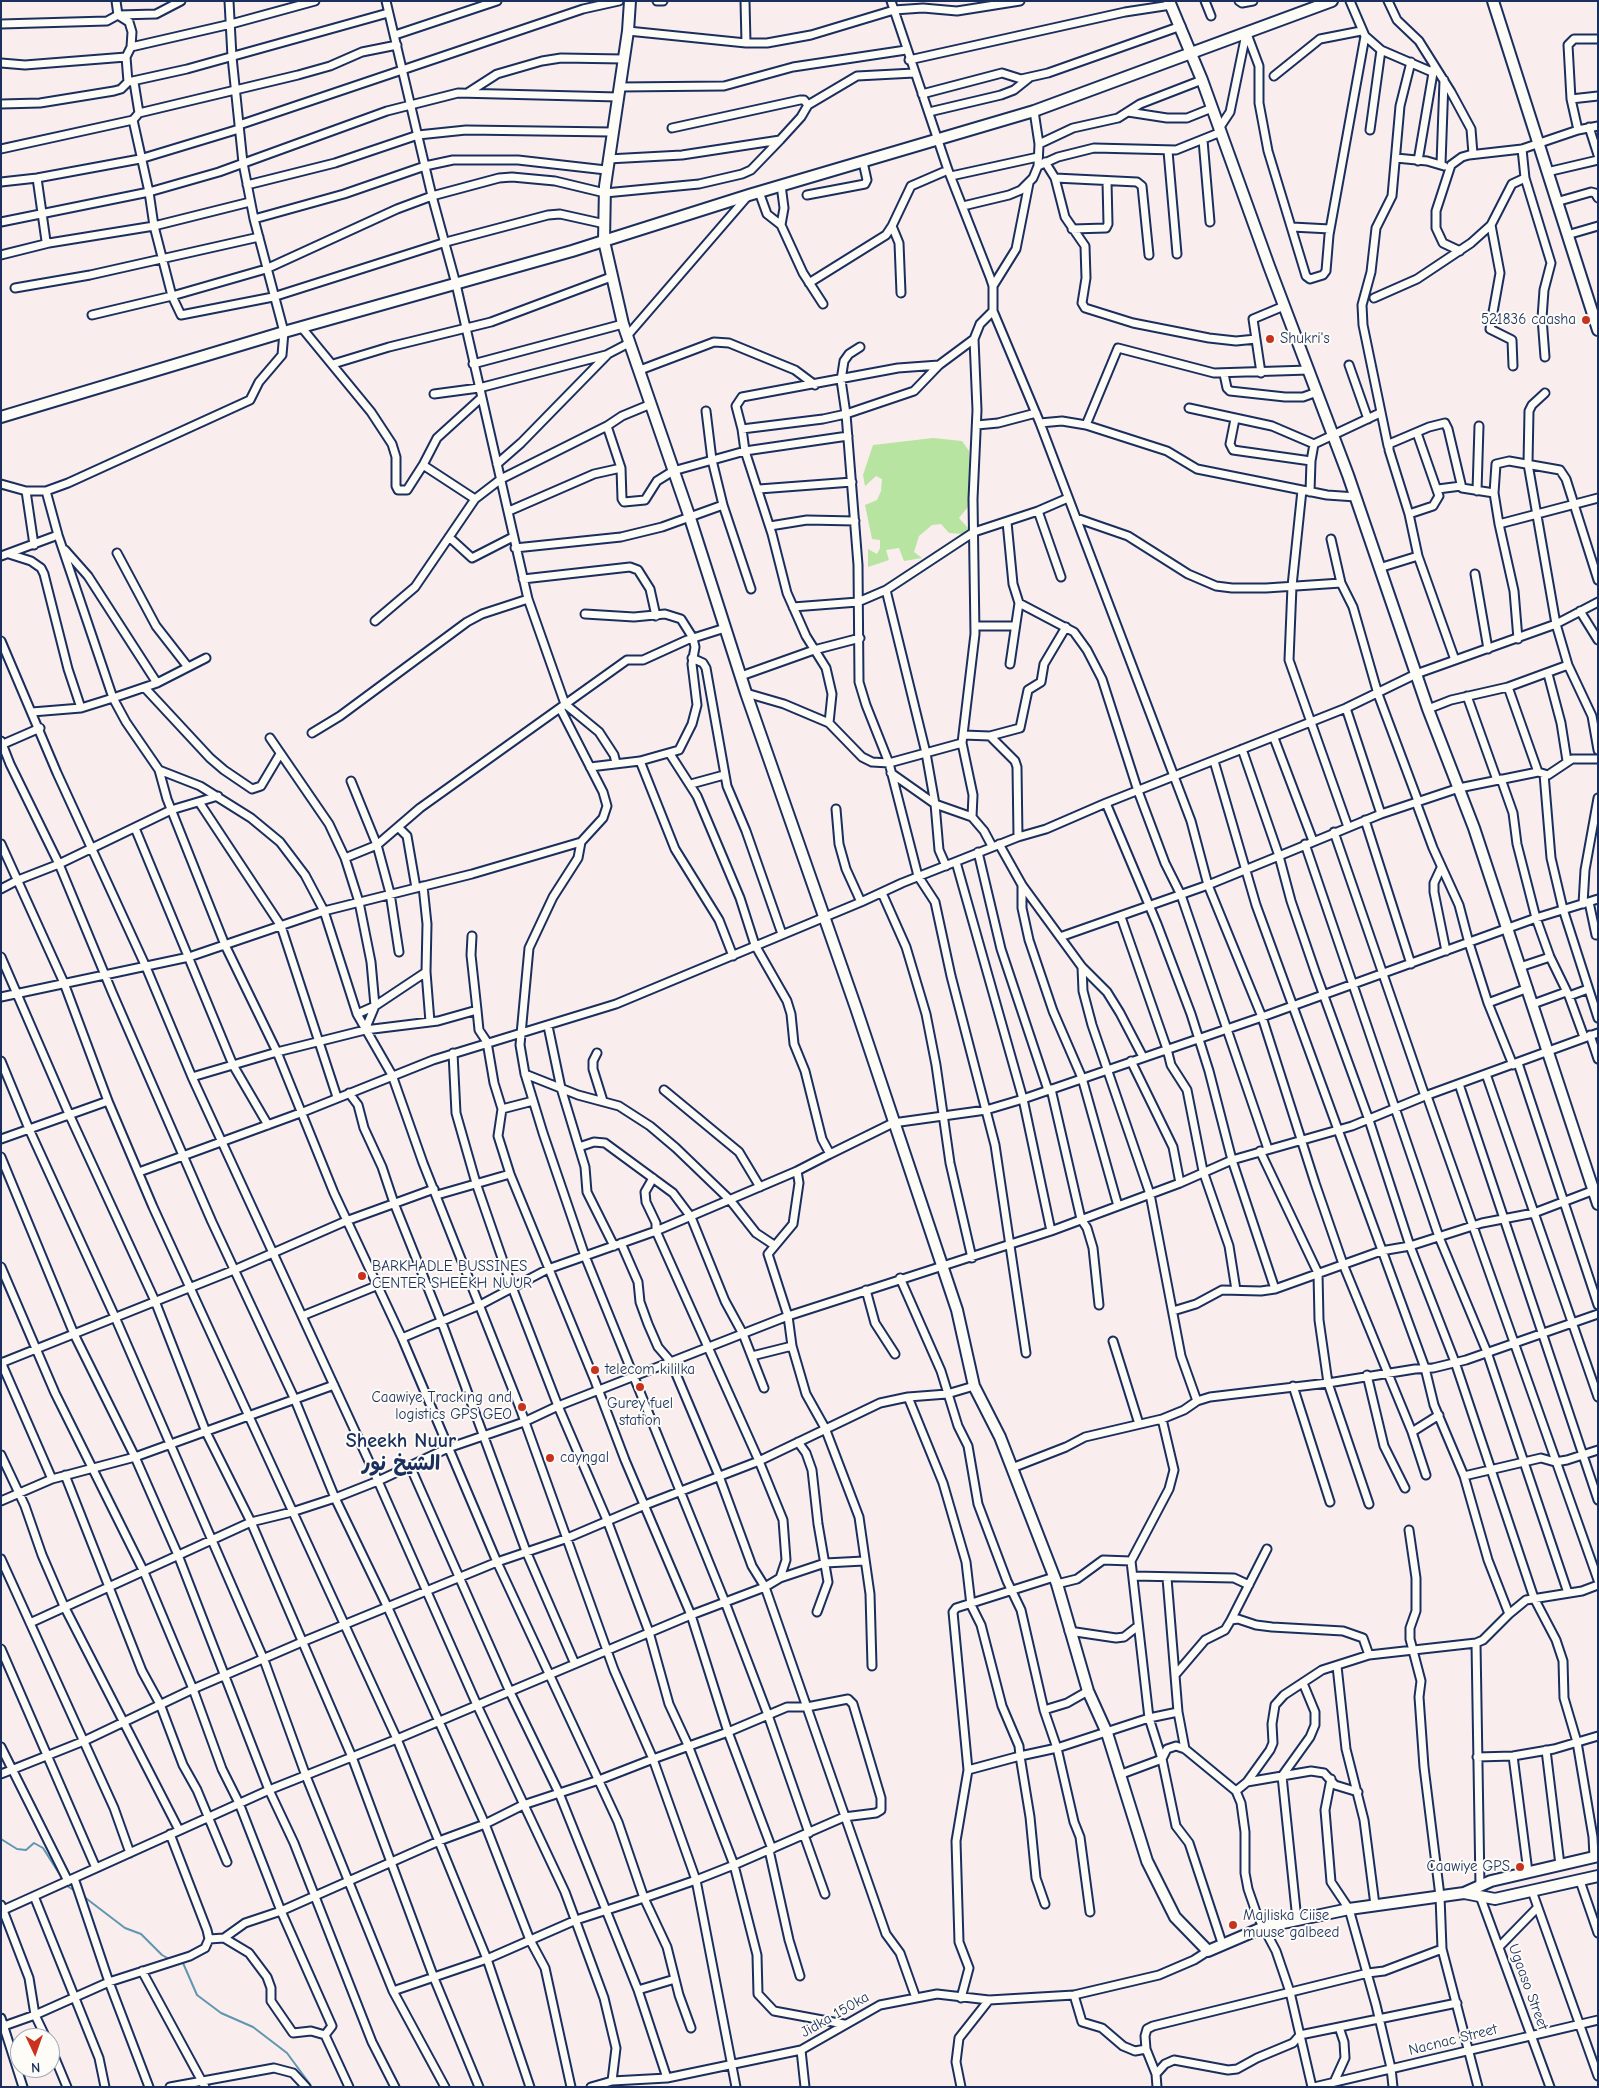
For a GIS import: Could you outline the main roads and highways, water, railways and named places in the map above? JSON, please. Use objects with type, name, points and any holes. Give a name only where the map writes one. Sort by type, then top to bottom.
[{"type":"waterway","points":[[1,1839],[17,1849],[26,1850],[34,1843],[43,1848],[67,1886],[77,1892]]},
{"type":"waterway","points":[[83,1896],[125,1928],[141,1934],[162,1955],[171,1960]]},
{"type":"waterway","points":[[181,1962],[197,1995],[221,2013],[253,2027],[287,2053],[312,2087]]},
{"type":"place","name":"521836 caasha","points":[[1586,320]]},
{"type":"place","name":"Shukri's","points":[[1270,339]]},
{"type":"place","name":"BARKHADLE BUSSINES CENTER SHEEKH NUUR","points":[[362,1276]]},
{"type":"place","name":"telecom kililka","points":[[595,1370]]},
{"type":"place","name":"Gurey fuel station","points":[[640,1387]]},
{"type":"place","name":"Caawiye Tracking and logistics GPS GEO","points":[[522,1407]]},
{"type":"place","name":"cayngal","points":[[550,1458]]},
{"type":"place","name":"Caawiye GPS","points":[[1520,1867]]},
{"type":"place","name":"Majliska Ciise muuse galbeed","points":[[1233,1925]]},
{"type":"district","name":"Sheekh Nuur الشيخ نور","points":[[401,1452]]}]
